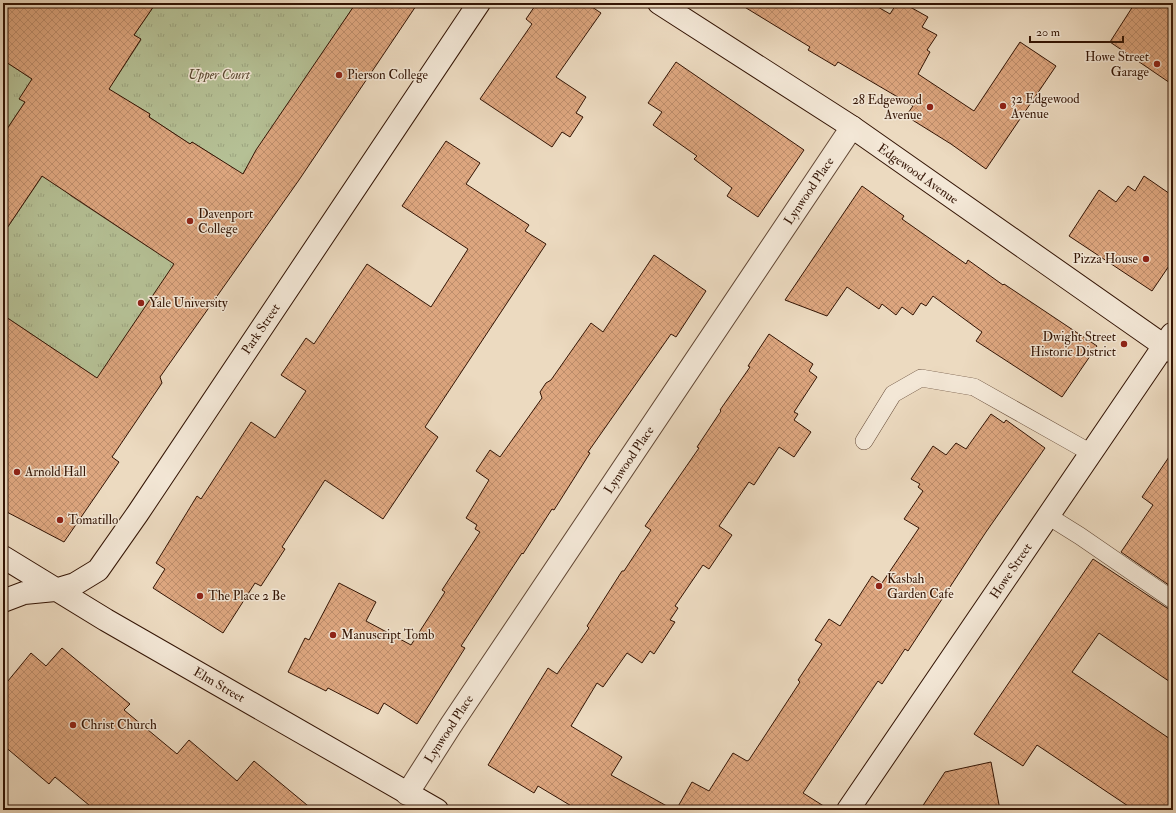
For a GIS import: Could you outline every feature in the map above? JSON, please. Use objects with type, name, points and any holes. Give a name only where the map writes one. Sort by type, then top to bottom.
[{"type":"main road","name":"Park Street","points":[[3,601],[24,593],[55,590],[75,584],[98,570],[115,547],[479,3]]},
{"type":"main road","name":"Edgewood Avenue","points":[[659,3],[852,127],[1170,343]]},
{"type":"main road","name":"Lynwood Place","points":[[407,794],[455,718],[852,127]]},
{"type":"main road","name":"Howe Street","points":[[848,810],[1091,453],[1170,343]]},
{"type":"main road","name":"Elm Street","points":[[3,557],[55,590],[437,810]]},
{"type":"lane","points":[[864,441],[893,394],[921,378],[974,387],[1091,453]]},
{"type":"lane","points":[[1048,516],[1080,536],[1173,600]]},
{"type":"green space","name":"Upper Court","points":[[156,3],[356,3],[238,181],[222,161],[192,142],[190,144],[149,117],[150,114],[103,86],[114,81],[141,40],[134,35]]},
{"type":"green space","points":[[3,60],[32,79],[25,102],[3,135]]},
{"type":"green space","points":[[45,172],[71,196],[147,246],[184,259],[110,387],[3,315],[3,234]]},
{"type":"building","name":"Davenport College","points":[[3,3],[156,3],[134,35],[141,39],[109,89],[150,114],[149,117],[190,144],[192,142],[243,174],[256,150],[356,3],[418,3],[299,180],[160,377],[162,383],[112,457],[119,462],[64,542],[3,510],[3,315],[97,378],[174,264],[42,176],[3,234],[3,135],[25,102],[19,99],[32,79],[3,60]]},
{"type":"building","points":[[537,3],[586,3],[601,13],[556,77],[586,97],[576,113],[583,117],[570,137],[562,132],[552,147],[480,99],[532,24],[526,19]]},
{"type":"building","points":[[738,3],[871,3],[890,14],[897,3],[903,3],[928,17],[922,27],[937,35],[927,50],[930,52],[918,74],[974,111],[1020,42],[1056,66],[986,169],[951,144],[906,116],[913,106],[838,62],[835,66],[808,50],[810,47]]},
{"type":"building","name":"Howe Street Garage","points":[[1135,3],[1173,3],[1173,85],[1110,42]]},
{"type":"building","points":[[676,62],[804,150],[758,217],[727,196],[732,188],[694,159],[697,156],[653,125],[662,112],[648,103]]},
{"type":"building","points":[[446,141],[480,163],[466,184],[529,225],[525,231],[546,244],[425,427],[438,437],[383,519],[325,480],[282,547],[285,549],[261,586],[255,583],[223,633],[153,588],[165,569],[156,563],[197,496],[201,499],[251,422],[275,438],[306,391],[281,375],[306,338],[314,344],[367,264],[431,307],[468,249],[402,206]]},
{"type":"building","points":[[1144,176],[1173,196],[1173,260],[1152,291],[1069,236],[1099,190],[1116,202],[1128,186],[1135,191]]},
{"type":"building","points":[[862,186],[904,216],[902,219],[966,264],[968,260],[1003,285],[1004,284],[1097,346],[1062,397],[976,341],[982,332],[933,296],[926,306],[921,303],[913,315],[902,307],[896,315],[882,304],[879,309],[847,287],[827,316],[785,300]]},
{"type":"building","points":[[654,255],[706,291],[676,337],[671,334],[588,452],[590,453],[554,510],[552,509],[461,646],[465,648],[417,724],[384,703],[378,714],[328,688],[326,691],[288,672],[305,638],[309,640],[339,583],[376,602],[366,621],[411,645],[445,592],[442,590],[480,532],[475,529],[477,525],[466,518],[489,480],[476,471],[490,450],[500,457],[542,398],[540,392],[546,383],[551,380],[591,323],[603,332]]},
{"type":"building","points":[[769,334],[813,364],[809,371],[817,377],[794,412],[798,414],[794,420],[811,432],[794,457],[779,447],[754,485],[749,482],[719,526],[732,535],[709,569],[703,565],[675,606],[678,608],[670,620],[675,622],[654,654],[650,651],[642,663],[627,653],[603,687],[597,683],[571,726],[622,757],[611,775],[674,810],[578,810],[538,786],[534,793],[488,765],[548,668],[557,674],[589,628],[587,626],[622,571],[624,571],[651,530],[645,526],[699,448],[697,447],[721,411],[720,410],[750,367],[748,366]]},
{"type":"building","points":[[991,414],[1004,423],[1006,420],[1045,448],[986,532],[908,651],[905,649],[882,684],[878,681],[803,793],[830,810],[676,810],[692,782],[709,791],[733,753],[747,761],[749,760],[800,682],[798,680],[822,644],[815,640],[829,619],[840,626],[872,576],[882,583],[919,528],[904,519],[923,491],[918,487],[920,484],[911,479],[933,446],[946,455],[956,443],[966,449]]},
{"type":"building","points":[[1173,451],[1173,588],[1121,552],[1153,505],[1142,497]]},
{"type":"building","points":[[1093,559],[1167,608],[1173,610],[1173,684],[1099,633],[1072,672],[1173,741],[1173,810],[1134,810],[1037,745],[1023,766],[974,734]]},
{"type":"building","name":"Christ Church","points":[[62,648],[130,704],[124,710],[177,754],[189,740],[237,781],[254,761],[313,810],[95,810],[55,777],[49,784],[3,745],[3,687],[31,653],[46,666]]},
{"type":"building","points":[[991,762],[1000,810],[920,810],[945,772]]},
{"type":"place","name":"Howe Street Garage","points":[[1157,64]]},
{"type":"place","name":"Pierson College","points":[[339,75]]},
{"type":"place","name":"32 Edgewood Avenue","points":[[1003,106]]},
{"type":"place","name":"28 Edgewood Avenue","points":[[930,107]]},
{"type":"place","name":"Davenport College","points":[[190,221]]},
{"type":"place","name":"Pizza House","points":[[1146,259]]},
{"type":"place","name":"Yale University","points":[[141,303]]},
{"type":"place","name":"Dwight Street Historic District","points":[[1124,344]]},
{"type":"place","name":"Arnold Hall","points":[[17,472]]},
{"type":"place","name":"Tomatillo","points":[[60,520]]},
{"type":"place","name":"Kasbah Garden Cafe","points":[[879,586]]},
{"type":"place","name":"The Place 2 Be","points":[[200,596]]},
{"type":"place","name":"Manuscript Tomb","points":[[333,635]]},
{"type":"place","name":"Christ Church","points":[[73,725]]}]
